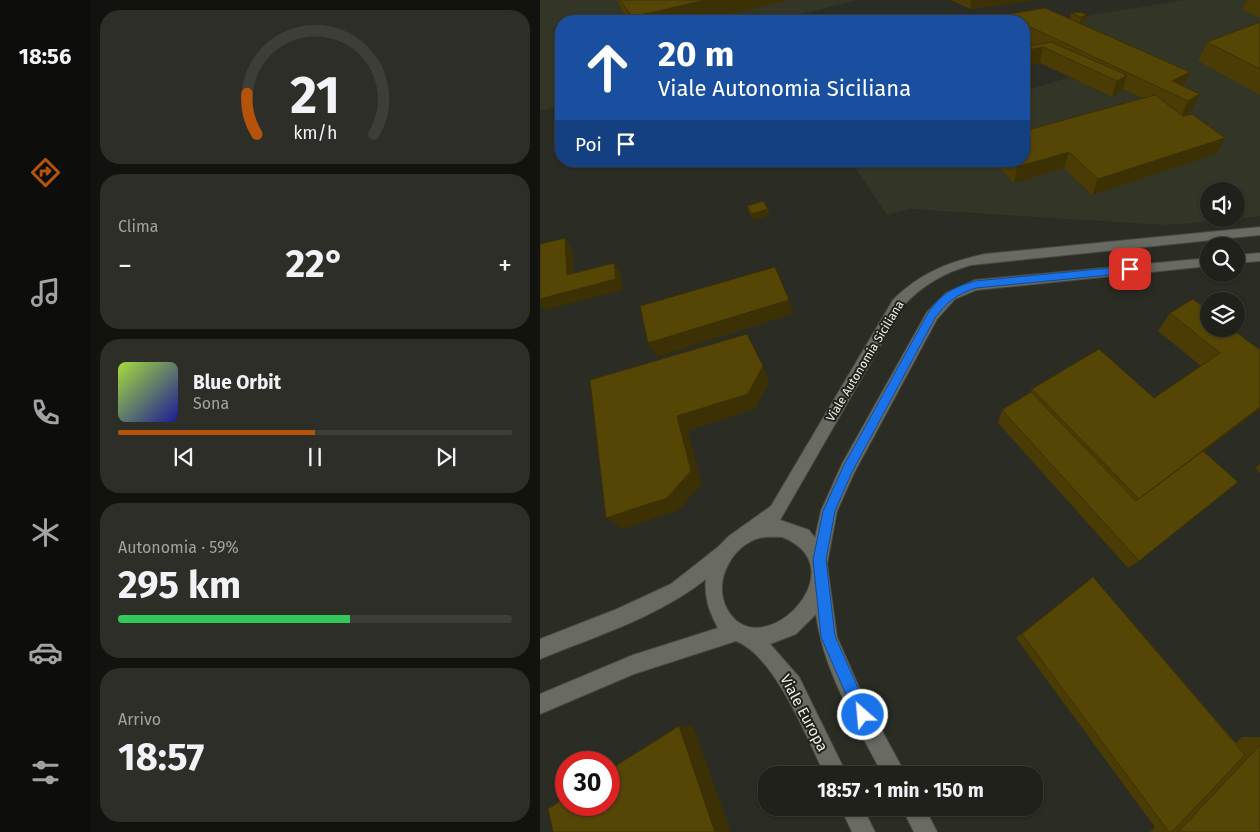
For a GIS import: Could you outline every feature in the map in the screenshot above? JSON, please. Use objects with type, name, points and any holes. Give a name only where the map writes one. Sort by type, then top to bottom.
[{"type":"street","name":"Viale Autonomia Siciliana","points":[[540,649],[622,616],[677,590],[726,551],[738,538],[754,530],[777,512],[898,303],[913,286],[932,272],[956,264],[985,258],[1260,231]]},
{"type":"street","points":[[1245,258],[1260,257]]},
{"type":"street","points":[[891,766],[854,700],[828,637],[820,560],[829,511],[848,469],[932,316],[943,300],[956,291],[975,284],[1200,263]]},
{"type":"street","name":"Viale Autonomia Siciliana","points":[[754,530],[771,526],[787,528],[801,534],[813,545],[820,560]]},
{"type":"street","name":"Viale Autonomia Siciliana","points":[[726,551],[718,565],[713,580],[713,595],[717,610],[725,622],[741,633]]},
{"type":"street","points":[[540,704],[632,665],[741,633],[761,637],[778,634],[794,625],[807,613],[816,599],[821,583]]},
{"type":"street","name":"Viale Europa","points":[[741,633],[770,656],[792,684],[832,766]]},
{"type":"street","points":[[856,816],[864,832]]},
{"type":"street","points":[[917,816],[926,832]]},
{"type":"shaded area","points":[[540,0],[858,0],[797,15],[555,15],[555,107],[540,111]]},
{"type":"shaded area","points":[[1185,0],[1260,0],[1260,216],[1245,218],[1245,182],[1200,182],[1200,222],[1166,225],[910,209],[887,215],[855,167],[1030,167],[1030,89],[1070,77],[1112,97],[1124,90],[1030,44],[1030,25]]},
{"type":"building","points":[[620,0],[706,0],[641,15],[631,15]]},
{"type":"building","points":[[1045,8],[1190,72],[1172,81],[1200,94],[1188,101],[1030,27],[1030,15],[1003,15]]},
{"type":"building","points":[[1080,12],[1087,15],[1081,17],[1071,13]]},
{"type":"building","points":[[1260,22],[1260,69],[1207,42]]},
{"type":"building","points":[[1051,42],[1127,75],[1117,81],[1043,47],[1030,50],[1030,46]]},
{"type":"building","points":[[1155,95],[1183,116],[1192,114],[1225,138],[1098,179],[1069,152],[1030,163],[1030,129]]},
{"type":"building","points":[[763,201],[768,209],[752,214],[747,206]]},
{"type":"building","points":[[565,238],[567,275],[614,263],[616,279],[540,299],[540,244]]},
{"type":"building","points":[[775,267],[789,300],[648,343],[640,306]]},
{"type":"building","points":[[1193,299],[1200,304],[1200,337],[1170,313]]},
{"type":"building","points":[[747,334],[763,366],[748,394],[677,416],[691,471],[667,498],[606,518],[590,380]]},
{"type":"building","points":[[1200,337],[1243,337],[1260,350],[1260,407],[1139,499],[1032,389],[1099,349],[1154,398],[1220,353]]},
{"type":"building","points":[[1031,392],[1136,501],[1203,451],[1238,482],[1139,561],[1002,410]]},
{"type":"building","points":[[1093,577],[1245,755],[1172,832],[1169,832],[1022,634]]},
{"type":"building","points":[[679,726],[715,832],[553,832],[548,809],[555,804],[555,816],[620,816],[620,763]]},
{"type":"building","points":[[1260,745],[1260,832],[1178,832]]},
{"type":"route","points":[[863,715],[854,700],[828,637],[820,560],[829,511],[848,469],[932,316],[943,300],[956,291],[975,284],[1130,269]]}]
